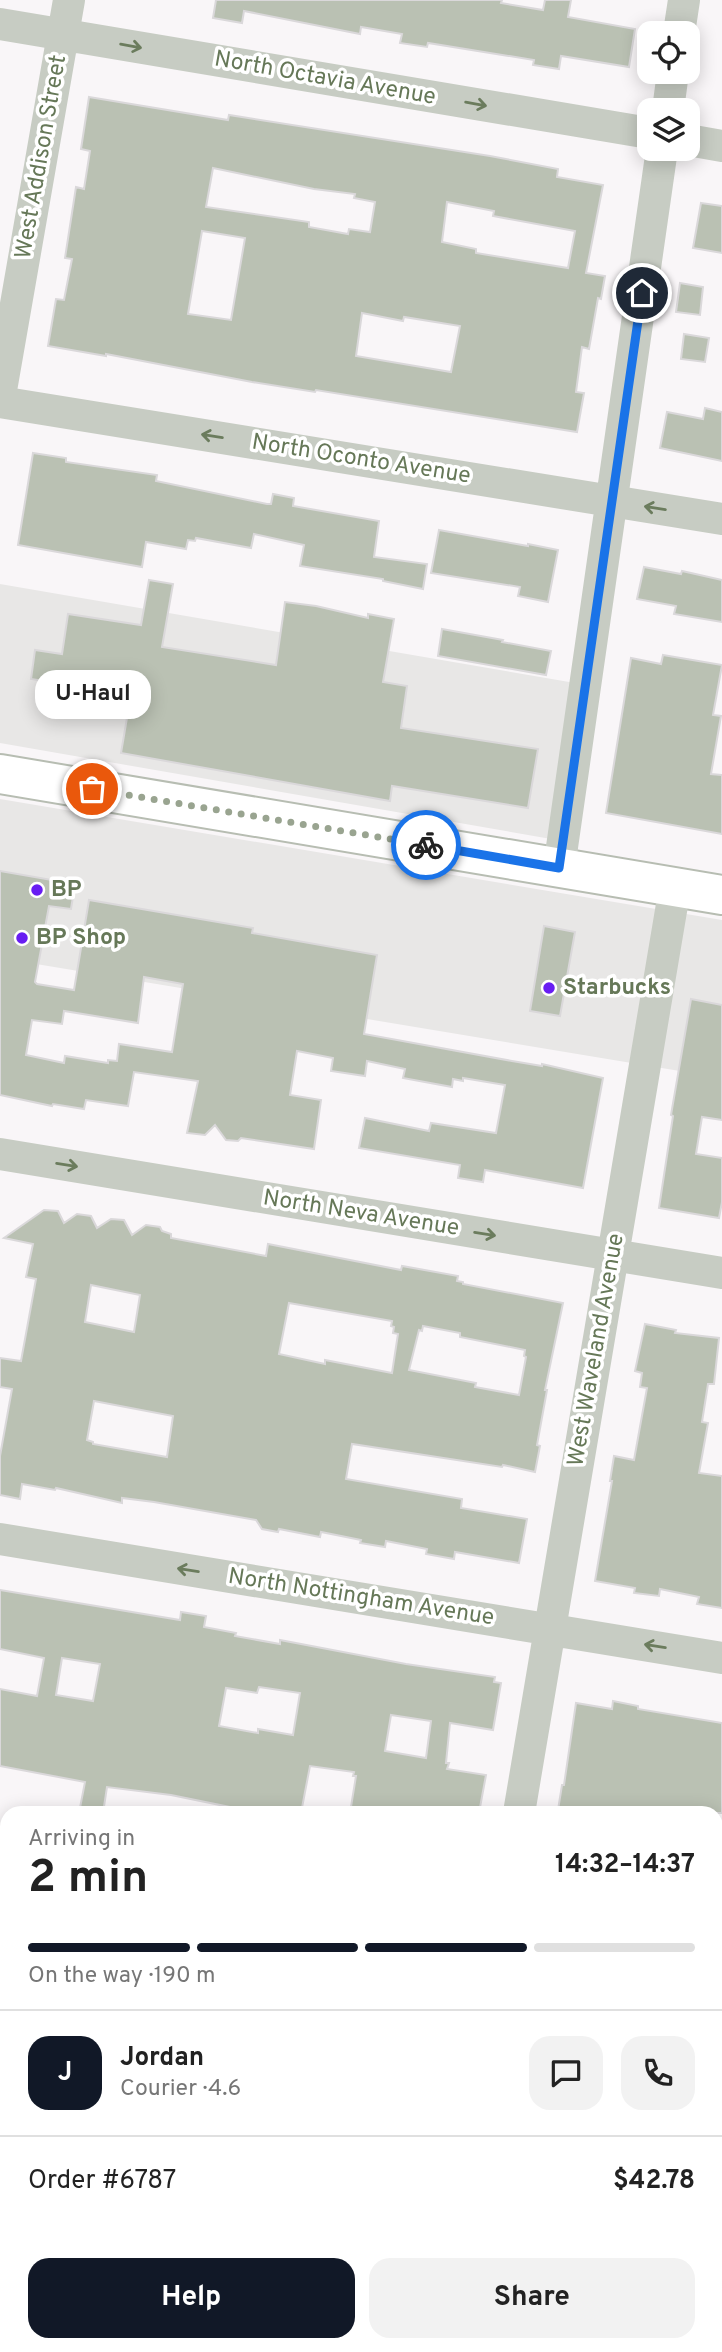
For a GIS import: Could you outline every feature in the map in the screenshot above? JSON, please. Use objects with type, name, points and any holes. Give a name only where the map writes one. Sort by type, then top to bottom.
[{"type":"main road","points":[[0,774],[722,895]]},
{"type":"street","name":"West Addison Street","points":[[0,396],[69,0]]},
{"type":"street","points":[[681,21],[684,0]]},
{"type":"street","name":"North Octavia Avenue","points":[[0,24],[637,131]]},
{"type":"street","points":[[700,142],[722,146]]},
{"type":"street","points":[[559,868],[660,161]]},
{"type":"street","name":"North Oconto Avenue","points":[[0,402],[722,519]]},
{"type":"street","name":"West Waveland Avenue","points":[[520,1806],[675,887]]},
{"type":"street","name":"North Neva Avenue","points":[[0,1154],[722,1273]]},
{"type":"street","name":"North Nottingham Avenue","points":[[0,1539],[722,1658]]},
{"type":"shaded area","points":[[0,584],[575,683],[551,839],[0,743]]},
{"type":"shaded area","points":[[0,799],[722,920],[722,1078],[0,958]]},
{"type":"building","points":[[216,0],[502,0],[501,3],[543,10],[545,0],[571,0],[568,17],[635,29],[629,67],[561,56],[559,69],[533,65],[534,60],[428,43],[427,47],[400,43],[402,34],[361,27],[360,34],[244,11],[242,23],[213,18]]},
{"type":"building","points":[[89,97],[228,120],[229,115],[490,156],[558,169],[557,177],[603,185],[586,273],[605,276],[601,299],[598,298],[589,349],[582,347],[576,392],[584,393],[577,432],[252,382],[106,354],[48,346],[56,299],[64,300],[72,259],[65,258],[76,187],[84,189],[90,151],[81,149]],"holes":[[[213,168],[314,189],[355,194],[354,198],[375,202],[370,232],[349,229],[348,234],[309,227],[309,222],[206,207]],[[447,202],[494,211],[493,216],[575,231],[568,268],[476,253],[476,249],[442,242]],[[202,231],[245,238],[231,320],[188,314]],[[362,313],[403,321],[404,317],[460,326],[451,372],[356,356]]]},
{"type":"building","points":[[701,203],[722,206],[722,253],[693,248]]},
{"type":"building","points":[[680,283],[703,287],[700,315],[676,312]]},
{"type":"building","points":[[684,334],[709,338],[705,362],[681,359]]},
{"type":"building","points":[[705,408],[722,412],[722,461],[660,448],[667,412],[703,419]]},
{"type":"building","points":[[33,453],[66,458],[66,462],[157,475],[156,481],[267,504],[271,504],[273,494],[294,498],[293,506],[379,521],[374,557],[427,564],[423,589],[383,579],[300,566],[304,545],[254,534],[251,548],[196,538],[195,541],[188,540],[186,549],[146,542],[142,567],[18,545]]},
{"type":"building","points":[[439,530],[558,550],[548,602],[518,596],[520,587],[431,573]]},
{"type":"building","points":[[644,567],[681,574],[682,571],[722,580],[722,622],[674,614],[676,606],[637,599]]},
{"type":"building","points":[[149,580],[173,584],[162,647],[276,665],[285,602],[368,618],[368,614],[394,619],[383,682],[407,686],[401,728],[538,749],[528,808],[392,786],[390,801],[121,753],[131,694],[31,679],[35,650],[62,654],[68,614],[141,625]]},
{"type":"building","points":[[442,629],[551,651],[546,675],[438,656]]},
{"type":"building","points":[[663,655],[722,665],[713,715],[721,716],[711,774],[722,775],[722,834],[606,813],[631,658],[661,664]]},
{"type":"building","points":[[0,871],[75,884],[71,909],[49,906],[35,982],[37,984],[74,990],[89,900],[253,928],[252,933],[377,955],[364,1034],[542,1064],[603,1078],[583,1188],[485,1170],[483,1182],[458,1178],[460,1165],[359,1148],[365,1118],[429,1131],[431,1123],[496,1133],[505,1085],[463,1078],[463,1081],[453,1079],[452,1087],[403,1078],[405,1069],[367,1061],[365,1076],[331,1071],[333,1058],[297,1051],[290,1095],[321,1100],[314,1149],[241,1138],[238,1141],[226,1140],[215,1125],[205,1135],[187,1133],[198,1081],[134,1072],[128,1106],[86,1100],[84,1109],[52,1106],[0,1095]],"holes":[[[144,977],[183,984],[172,1052],[119,1044],[117,1061],[108,1060],[108,1063],[65,1056],[64,1063],[26,1055],[32,1020],[62,1024],[64,1011],[138,1023]]]},
{"type":"building","name":"Starbucks","points":[[544,926],[575,932],[560,1016],[530,1011]]},
{"type":"building","points":[[691,999],[722,1005],[722,1120],[702,1117],[696,1154],[722,1158],[722,1202],[719,1218],[659,1208],[673,1116],[671,1115]]},
{"type":"building","points":[[44,1210],[58,1211],[64,1223],[77,1214],[91,1216],[97,1228],[111,1219],[124,1220],[132,1235],[146,1225],[160,1227],[162,1231],[171,1234],[171,1238],[266,1256],[268,1244],[401,1270],[402,1266],[458,1276],[457,1281],[463,1284],[563,1303],[545,1390],[535,1472],[352,1444],[346,1479],[462,1499],[461,1508],[527,1519],[519,1563],[455,1552],[454,1559],[426,1554],[427,1549],[386,1541],[385,1547],[360,1543],[361,1540],[321,1532],[320,1537],[279,1529],[278,1532],[262,1529],[256,1520],[154,1502],[122,1498],[122,1503],[56,1488],[55,1490],[22,1484],[20,1499],[0,1495],[0,1456],[12,1389],[0,1387],[0,1358],[21,1361],[36,1279],[26,1277],[33,1244],[4,1238]],"holes":[[[91,1285],[140,1295],[134,1332],[85,1322]],[[289,1303],[392,1321],[393,1333],[398,1334],[392,1373],[325,1360],[325,1364],[279,1354]],[[423,1326],[460,1333],[460,1337],[525,1350],[519,1395],[475,1387],[476,1383],[409,1370],[419,1330],[422,1331]],[[94,1401],[173,1416],[167,1457],[93,1444],[87,1440]]]},
{"type":"building","points":[[645,1324],[676,1330],[675,1333],[719,1338],[714,1384],[708,1384],[702,1422],[708,1423],[699,1473],[722,1476],[722,1608],[697,1604],[699,1597],[660,1589],[659,1596],[634,1593],[635,1588],[595,1581],[614,1456],[634,1460],[647,1388],[640,1387],[642,1373],[635,1371]]},
{"type":"building","points":[[0,1590],[180,1620],[181,1612],[206,1616],[204,1627],[236,1633],[235,1636],[280,1644],[280,1640],[406,1664],[495,1677],[494,1682],[501,1683],[493,1730],[450,1723],[447,1769],[486,1775],[480,1806],[351,1806],[356,1776],[353,1776],[354,1772],[310,1766],[302,1806],[225,1806],[171,1795],[107,1787],[104,1806],[80,1806],[85,1782],[0,1766],[0,1689],[37,1696],[44,1658],[0,1649]],"holes":[[[62,1658],[100,1664],[93,1701],[56,1695]],[[259,1687],[300,1693],[293,1735],[258,1729],[258,1733],[219,1726],[226,1688],[257,1693]],[[391,1715],[431,1721],[426,1758],[385,1751]]]},
{"type":"building","points":[[613,1701],[638,1706],[638,1709],[722,1723],[722,1806],[559,1806],[576,1703],[612,1709]]},
{"type":"way so far","points":[[92,789],[426,845]]},
{"type":"place","name":"U-Haul","points":[[92,789]]},
{"type":"place","name":"BP","points":[[37,890]]},
{"type":"place","name":"BP Shop","points":[[22,938]]},
{"type":"place","name":"Starbucks","points":[[549,988]]},
{"type":"route","points":[[426,845],[559,868],[642,293]]}]
